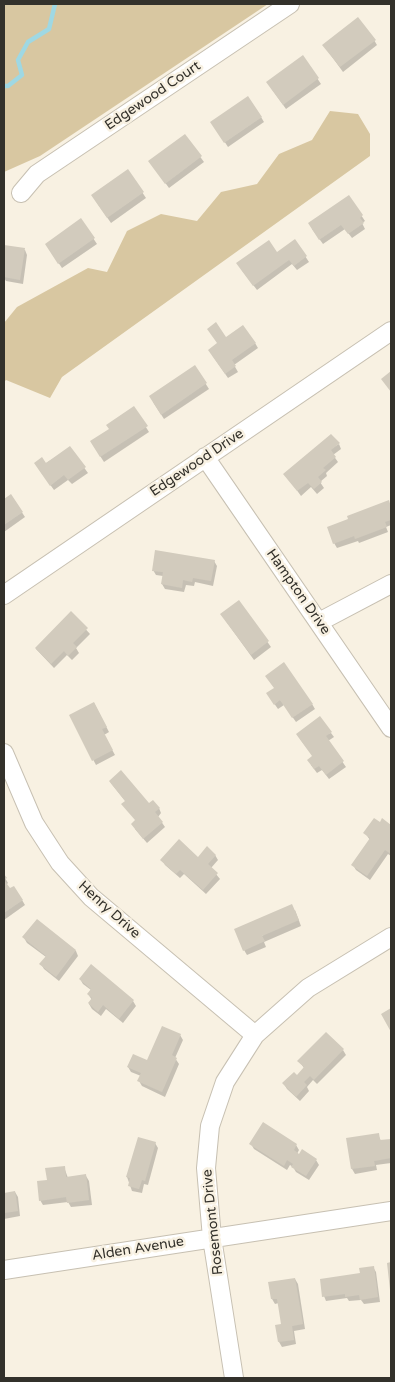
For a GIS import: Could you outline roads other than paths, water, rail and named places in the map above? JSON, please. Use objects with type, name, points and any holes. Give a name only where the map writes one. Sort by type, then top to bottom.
[{"type":"street","name":"Edgewood Court","points":[[21,193],[38,174],[290,4]]},
{"type":"street","name":"Edgewood Drive","points":[[4,595],[391,331]]},
{"type":"street","name":"Hampton Drive","points":[[205,457],[391,728]]},
{"type":"street","points":[[319,622],[391,584]]},
{"type":"street","name":"Henry Drive","points":[[4,753],[34,823],[60,863],[92,896],[255,1035]]},
{"type":"street","name":"Rosemont Drive","points":[[234,1378],[212,1238],[206,1168],[210,1126],[225,1082],[255,1035],[308,988],[391,937]]},
{"type":"street","name":"Alden Avenue","points":[[4,1270],[391,1211]]},
{"type":"waterway","points":[[4,86],[8,86],[22,75],[18,60],[28,42],[49,29],[55,4]]}]
